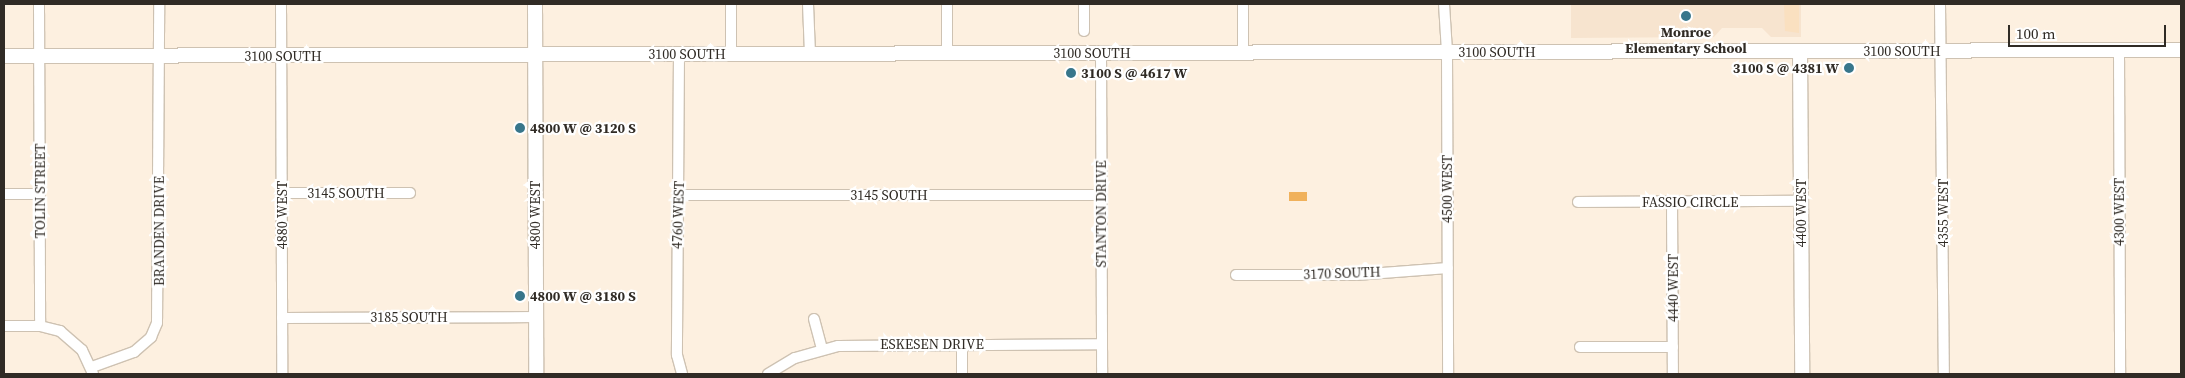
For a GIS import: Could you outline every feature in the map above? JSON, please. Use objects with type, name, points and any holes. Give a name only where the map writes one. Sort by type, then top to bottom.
[{"type":"main road","name":"4800 WEST","points":[[535,4],[536,374]]},
{"type":"main road","name":"3100 SOUTH","points":[[4,56],[2181,50]]},
{"type":"main road","name":"4400 WEST","points":[[1800,51],[1802,374]]},
{"type":"street","name":"TOLIN STREET","points":[[39,4],[40,326]]},
{"type":"street","name":"BRANDEN DRIVE","points":[[93,371],[134,352],[151,337],[157,323],[159,4]]},
{"type":"street","name":"4880 WEST","points":[[281,4],[282,374]]},
{"type":"street","points":[[731,4],[731,54]]},
{"type":"street","points":[[808,4],[810,54]]},
{"type":"street","points":[[947,4],[947,54]]},
{"type":"street","points":[[1084,4],[1084,31]]},
{"type":"street","points":[[1243,4],[1243,53]]},
{"type":"street","name":"4500 WEST","points":[[1444,4],[1447,52],[1448,374]]},
{"type":"street","name":"4355 WEST","points":[[1940,4],[1944,374]]},
{"type":"street","name":"4300 WEST","points":[[2119,50],[2120,374]]},
{"type":"street","name":"STANTON DRIVE","points":[[1100,53],[1102,374]]},
{"type":"street","name":"4760 WEST","points":[[679,54],[677,355],[682,374]]},
{"type":"street","points":[[4,194],[40,194]]},
{"type":"street","name":"3145 SOUTH","points":[[282,194],[410,194]]},
{"type":"street","name":"3145 SOUTH","points":[[678,195],[1101,194]]},
{"type":"street","name":"FASSIO CIRCLE","points":[[1578,202],[1801,201]]},
{"type":"street","name":"4440 WEST","points":[[1672,202],[1673,374]]},
{"type":"street","name":"3170 SOUTH","points":[[1236,276],[1356,275],[1448,268]]},
{"type":"street","name":"3185 SOUTH","points":[[282,318],[536,317]]},
{"type":"street","points":[[814,319],[822,348]]},
{"type":"street","points":[[4,326],[40,326],[68,336],[82,350],[93,371]]},
{"type":"street","name":"ESKESEN DRIVE","points":[[768,374],[795,358],[822,348],[870,344],[1102,344]]},
{"type":"street","points":[[962,344],[962,374]]},
{"type":"street","points":[[1580,348],[1673,347]]},
{"type":"shaded area","name":"Monroe Elementary School","points":[[1571,4],[1801,4],[1801,37],[1771,37],[1762,28],[1722,28],[1714,37],[1571,38]]},
{"type":"shaded area","points":[[1784,4],[1799,4],[1799,33],[1785,31]]},
{"type":"shaded area","points":[[1289,192],[1307,192],[1307,201],[1289,201]]},
{"type":"place","name":"Monroe Elementary School","points":[[1686,16]]},
{"type":"place","name":"3100 S @ 4381 W","points":[[1849,68]]},
{"type":"place","name":"3100 S @ 4617 W","points":[[1071,73]]},
{"type":"place","name":"4800 W @ 3120 S","points":[[520,128]]},
{"type":"place","name":"4800 W @ 3180 S","points":[[520,296]]}]
